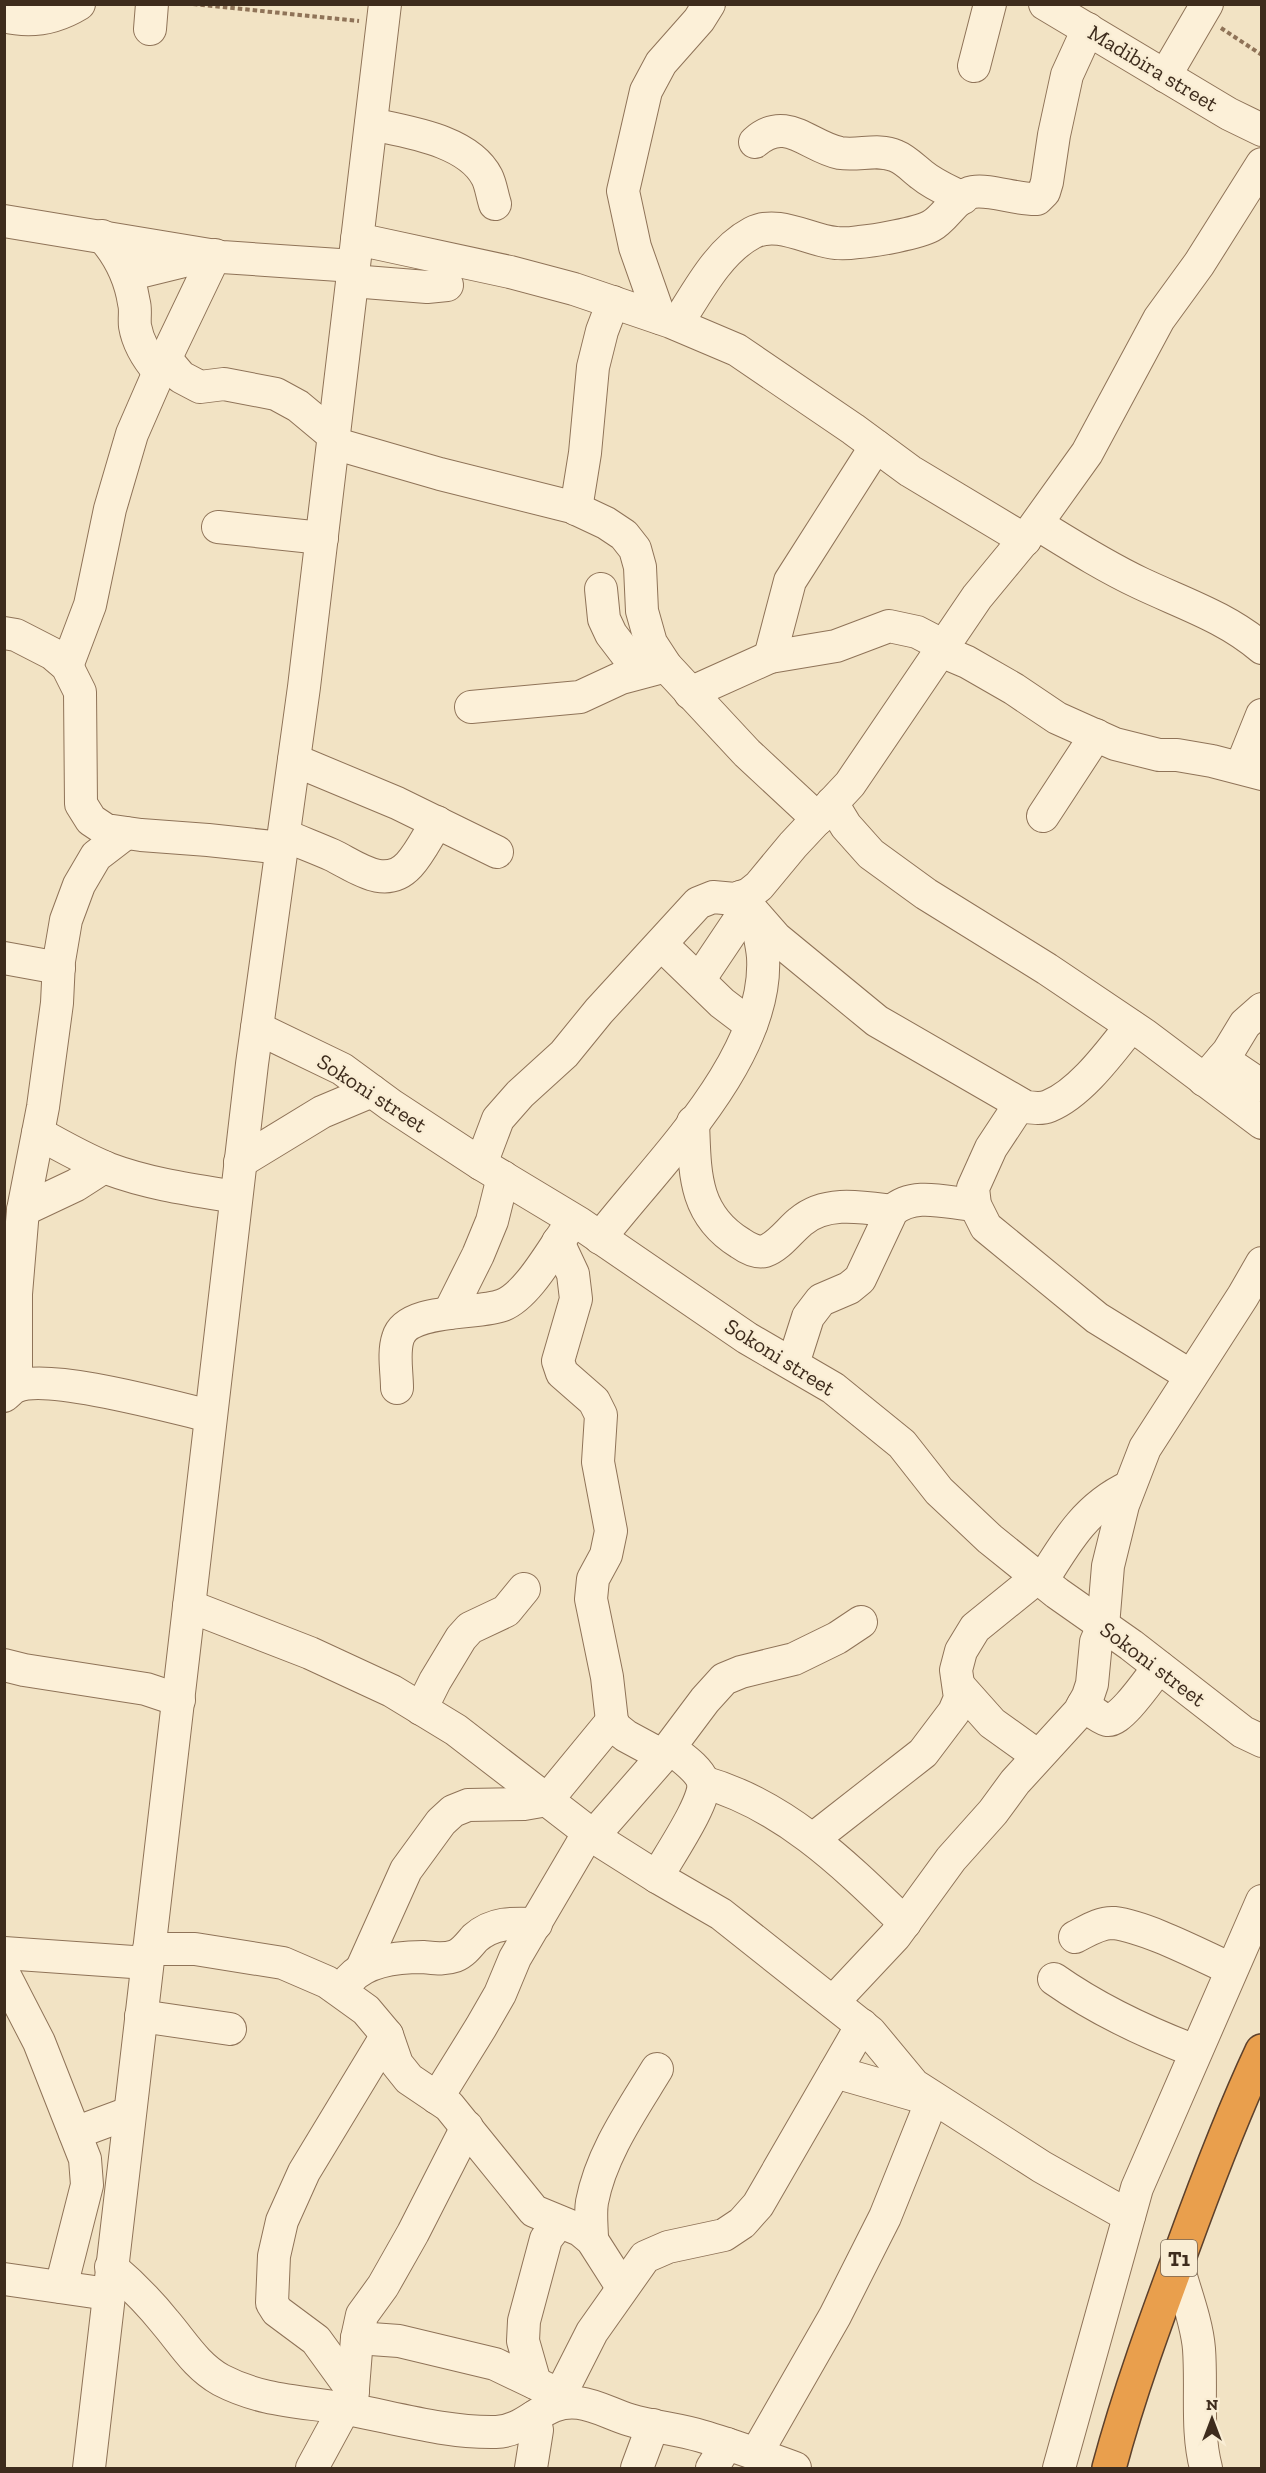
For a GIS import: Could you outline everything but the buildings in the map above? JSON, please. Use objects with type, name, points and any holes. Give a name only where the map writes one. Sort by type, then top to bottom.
[{"type":"highway","name":"T1","points":[[1109,2469],[1134,2382],[1177,2263],[1208,2179],[1262,2051]]},
{"type":"street","points":[[12,13],[45,18],[65,12],[79,4]]},
{"type":"street","points":[[668,321],[635,247],[623,191],[646,91],[662,63],[699,20],[709,4]]},
{"type":"street","points":[[974,66],[990,4]]},
{"type":"street","name":"Madibira street","points":[[1045,4],[1229,114],[1262,130]]},
{"type":"street","points":[[1165,76],[1202,12]]},
{"type":"street","points":[[88,2469],[240,1162],[322,538],[384,14]]},
{"type":"street","points":[[668,321],[736,244],[753,232],[768,228],[836,243],[860,242],[929,228],[973,192],[1023,200],[1037,199],[1044,192],[1067,75],[1088,29]]},
{"type":"street","points":[[371,124],[425,136],[456,149],[477,164],[487,177],[495,204]]},
{"type":"street","points":[[755,142],[764,134],[775,130],[792,132],[840,153],[885,153],[897,156],[937,185],[963,198]]},
{"type":"street","points":[[699,980],[748,907],[759,886],[850,784],[977,597],[1031,532],[1087,453],[1159,319],[1258,178]]},
{"type":"street","points":[[4,221],[208,254],[510,272],[613,302],[668,321],[737,350],[910,471],[1031,532],[1220,619],[1248,636],[1262,648]]},
{"type":"street","points":[[102,236],[114,249],[127,275],[140,345],[181,378],[200,387],[224,384],[276,394],[298,406],[333,439],[387,460],[576,509],[606,523],[624,535],[635,549],[640,567],[642,611],[651,643],[653,669]]},
{"type":"street","points":[[127,275],[208,254]]},
{"type":"street","points":[[67,666],[90,604],[110,509],[132,434],[208,254]]},
{"type":"street","points":[[354,262],[426,287],[447,285]]},
{"type":"street","points":[[576,509],[585,453],[593,367],[602,331],[613,302]]},
{"type":"street","points":[[770,657],[790,581],[876,446]]},
{"type":"street","points":[[218,527],[322,538]]},
{"type":"street","points":[[602,589],[604,619],[611,634],[653,669],[690,693],[747,753],[846,826],[871,854],[926,894],[1047,969],[1131,1026],[1213,1070],[1262,1086]]},
{"type":"street","points":[[690,693],[770,657],[836,646],[889,626],[917,632],[1014,689],[1057,718],[1138,751],[1212,761],[1251,771],[1262,716]]},
{"type":"street","points":[[4,633],[16,636],[53,654],[67,666],[80,692],[81,804],[76,840],[79,885]]},
{"type":"street","points":[[471,707],[580,697],[621,678],[653,669]]},
{"type":"street","points":[[1043,816],[1096,735]]},
{"type":"street","points":[[294,760],[397,803],[497,852]]},
{"type":"street","points":[[81,804],[91,820],[106,830],[283,842],[333,856],[363,872],[381,877],[394,875],[408,867],[437,822]]},
{"type":"street","points":[[126,833],[96,856],[79,885],[66,920],[57,1003],[38,1133],[11,1270],[10,1391],[51,1383],[61,1384],[210,1416]]},
{"type":"street","points":[[449,1313],[485,1238],[498,1119],[520,1094],[564,1054],[599,1011],[662,945],[698,903],[713,897],[735,899],[748,907],[776,938],[877,1021],[1026,1107],[1039,1108],[1050,1105],[1073,1090],[1105,1059],[1131,1026]]},
{"type":"street","points":[[600,1238],[693,1122],[735,1062],[751,1025],[759,995],[763,958],[748,907]]},
{"type":"street","points":[[662,945],[722,1003],[751,1025]]},
{"type":"street","points":[[4,958],[59,968]]},
{"type":"street","points":[[1213,1070],[1245,1024],[1262,1009]]},
{"type":"street","name":"Sokoni street","points":[[257,1028],[342,1069],[492,1171],[566,1231],[600,1238],[747,1338],[832,1388],[902,1444],[939,1491],[990,1539],[1243,1732],[1262,1741]]},
{"type":"street","points":[[1213,1070],[1262,1123]]},
{"type":"street","points":[[240,1162],[322,1112],[372,1091]]},
{"type":"street","points":[[1020,1104],[991,1148],[973,1188],[975,1205],[987,1227],[1097,1318],[1191,1376]]},
{"type":"street","points":[[693,1122],[697,1184],[703,1204],[734,1239],[747,1248],[762,1252],[773,1248],[802,1220],[821,1209],[838,1207],[892,1211]]},
{"type":"street","points":[[38,1133],[76,1155],[104,1167],[179,1188],[236,1197]]},
{"type":"street","points":[[23,1210],[76,1185],[104,1167]]},
{"type":"street","points":[[793,1365],[808,1317],[821,1300],[849,1288],[860,1279],[892,1211],[901,1203],[917,1198],[975,1205]]},
{"type":"street","points":[[397,1388],[398,1336],[411,1322],[449,1313],[483,1310],[504,1305],[516,1297],[533,1278],[566,1231]]},
{"type":"street","points":[[566,1231],[576,1299],[558,1361],[561,1373],[594,1401],[601,1415],[598,1462],[611,1531],[606,1555],[593,1579],[591,1599],[607,1677],[612,1721],[616,1728],[626,1736],[667,1752],[691,1765],[703,1782],[699,1801],[682,1836],[657,1877]]},
{"type":"street","points":[[833,2002],[906,1923],[951,1859],[1038,1756],[1079,1712],[1092,1684],[1096,1641],[1103,1626],[1108,1566],[1129,1487],[1145,1448],[1262,1263]]},
{"type":"street","points":[[813,1839],[923,1753],[954,1712],[960,1698],[956,1670],[961,1651],[975,1629],[1040,1579],[1100,1503],[1129,1487]]},
{"type":"street","points":[[421,1709],[460,1638],[470,1628],[506,1611],[524,1589]]},
{"type":"street","points":[[189,1606],[310,1653],[393,1691],[456,1730],[591,1834],[657,1877],[721,1914],[870,2031],[914,2085],[935,2101],[1042,2167],[1129,2216]]},
{"type":"street","points":[[437,2098],[490,2011],[515,1958],[591,1834],[667,1752],[723,1679],[794,1659],[837,1638],[861,1622]]},
{"type":"street","points":[[4,1665],[146,1689],[179,1700]]},
{"type":"street","points":[[1083,1704],[1106,1720],[1112,1720],[1122,1714],[1159,1667]]},
{"type":"street","points":[[959,1686],[992,1723],[1038,1756]]},
{"type":"street","points":[[341,1992],[362,1968],[406,1870],[441,1822],[453,1811],[468,1805],[524,1804],[547,1800],[612,1721]]},
{"type":"street","points":[[703,1782],[730,1789],[813,1839],[858,1877],[870,1892],[906,1923]]},
{"type":"street","points":[[1059,2469],[1137,2188],[1262,1902]]},
{"type":"street","points":[[362,1968],[374,1963],[420,1957],[442,1959],[456,1956],[490,1927],[506,1923],[536,1924]]},
{"type":"street","points":[[1075,1937],[1096,1926],[1113,1923],[1141,1931],[1231,1969]]},
{"type":"street","points":[[4,1953],[148,1956],[195,1949],[284,1963],[327,1982],[366,2010],[387,2035],[397,2064],[409,2079],[449,2106],[534,2211],[580,2230],[592,2240],[622,2287]]},
{"type":"street","points":[[4,1974],[39,2042],[85,2159],[87,2185],[81,2218],[62,2287]]},
{"type":"street","points":[[1054,1979],[1104,2011],[1155,2036],[1195,2051]]},
{"type":"street","points":[[141,2016],[230,2029]]},
{"type":"street","points":[[4,2279],[62,2287],[110,2281],[136,2289],[193,2358],[220,2379],[252,2393],[278,2400],[350,2403],[438,2426],[497,2432],[522,2426],[546,2399],[622,2287],[645,2258],[668,2247],[724,2235],[742,2223],[758,2205],[862,2025]]},
{"type":"street","points":[[350,2403],[316,2340],[278,2311],[272,2302],[274,2256],[282,2221],[304,2172],[387,2035]]},
{"type":"street","points":[[592,2240],[592,2203],[605,2162],[621,2128],[657,2069]]},
{"type":"street","points":[[835,2072],[935,2101]]},
{"type":"street","points":[[756,2454],[835,2316],[885,2217],[935,2101]]},
{"type":"street","points":[[75,2133],[129,2113]]},
{"type":"street","points":[[312,2469],[350,2403],[357,2335],[362,2315],[383,2286],[413,2233],[467,2127]]},
{"type":"street","points":[[531,2469],[537,2430],[546,2399],[523,2341],[524,2321],[546,2239],[559,2222]]},
{"type":"street","points":[[1177,2263],[1199,2345],[1200,2444],[1206,2469]]},
{"type":"street","points":[[309,2333],[335,2331],[399,2341],[495,2364],[546,2399],[579,2403],[653,2425],[719,2456],[756,2454],[795,2469]]},
{"type":"street","points":[[637,2469],[653,2425]]},
{"type":"path","points":[[193,4],[384,14]]},
{"type":"path","points":[[1202,12],[1262,55]]}]
